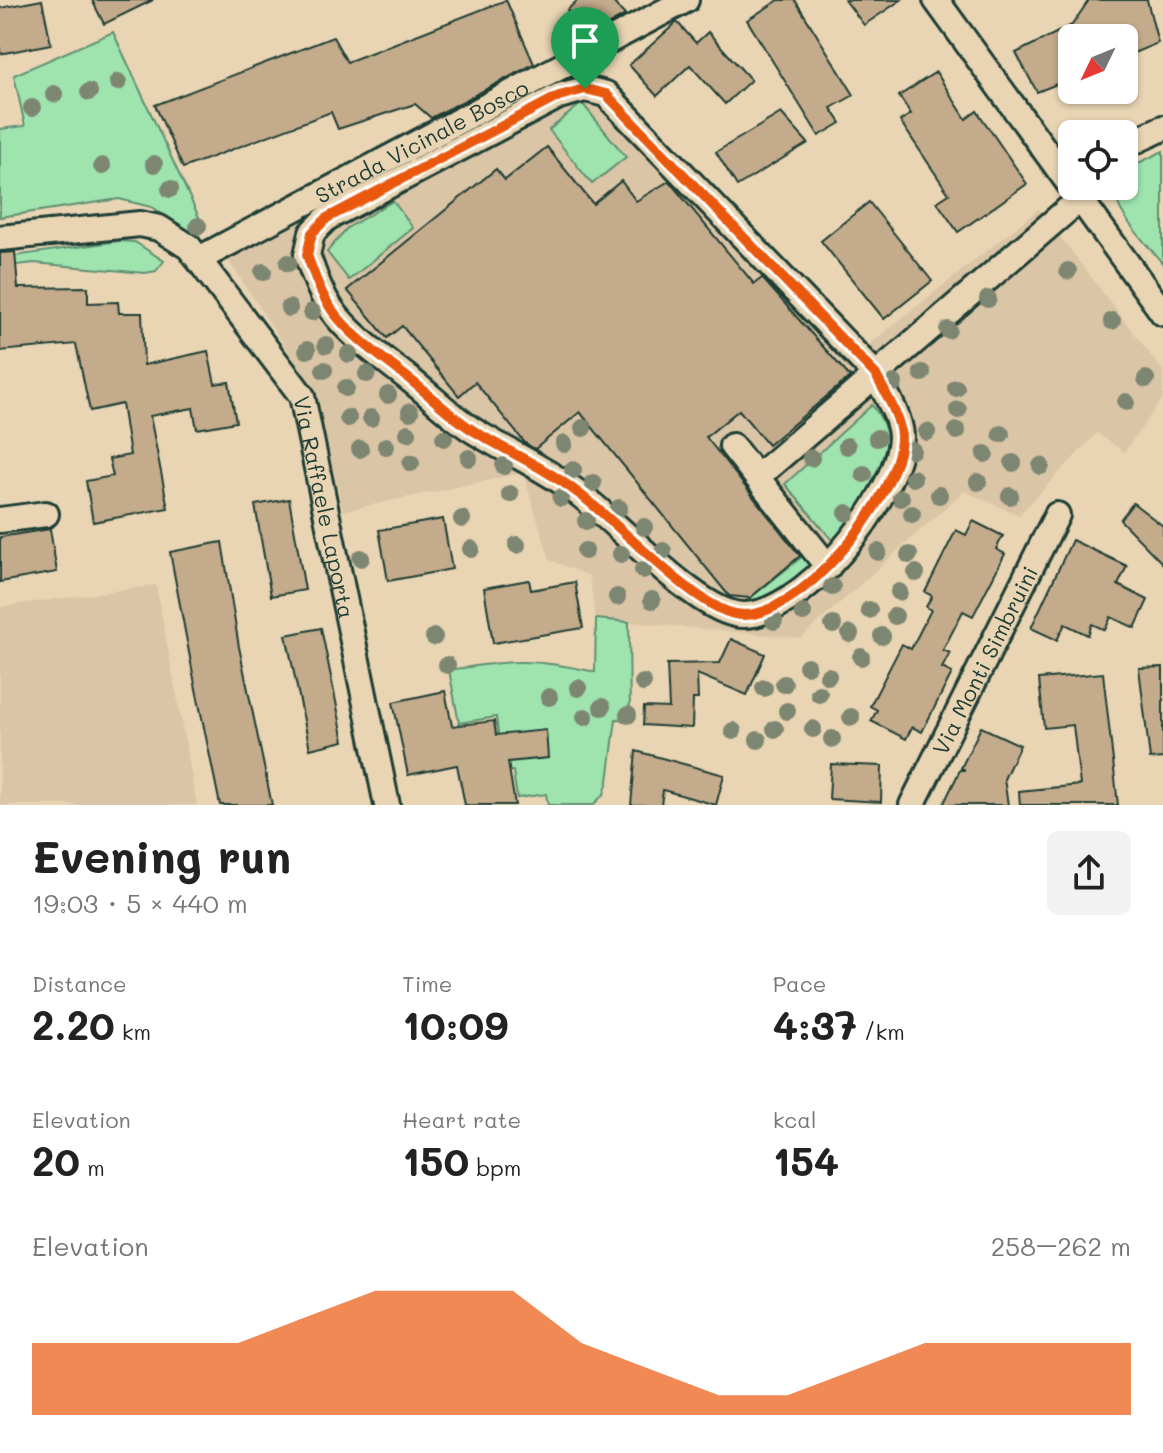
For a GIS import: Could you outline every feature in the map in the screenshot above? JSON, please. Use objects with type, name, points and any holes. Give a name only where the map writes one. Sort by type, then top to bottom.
[{"type":"street","name":"Strada Vicinale Bosco","points":[[199,259],[686,0]]},
{"type":"street","points":[[936,0],[1058,159]]},
{"type":"street","points":[[585,89],[606,94],[876,375],[891,404],[901,435],[894,467],[879,501],[828,567],[794,593],[757,614],[734,614],[691,590],[579,493],[472,430],[353,333],[333,312],[320,290],[307,255],[312,233],[327,218],[559,96],[585,89]]},
{"type":"street","points":[[1138,140],[1163,128]]},
{"type":"street","points":[[757,477],[1079,200]]},
{"type":"street","points":[[1081,200],[1163,313]]},
{"type":"street","name":"Via Raffaele Laporta","points":[[0,238],[140,224],[176,237],[199,259],[302,396],[387,805]]},
{"type":"street","points":[[732,446],[828,567]]},
{"type":"street","points":[[0,520],[46,514]]},
{"type":"street","name":"Via Monti Simbruini","points":[[912,805],[1057,515]]},
{"type":"shaded area","points":[[592,64],[862,350],[1039,209],[1163,371],[1163,398],[1124,452],[1097,433],[1019,515],[964,491],[801,638],[596,619],[589,576],[550,560],[523,473],[343,511],[315,392],[228,260]]},
{"type":"shaded area","points":[[156,585],[197,805],[0,805],[0,607]]},
{"type":"green space","points":[[113,32],[204,228],[193,234],[151,207],[119,199],[0,217],[0,129],[25,126],[14,75]]},
{"type":"green space","points":[[582,103],[626,157],[592,184],[549,130]]},
{"type":"green space","points":[[1163,151],[1163,264],[1125,217],[1116,200],[1138,200],[1138,163]]},
{"type":"green space","points":[[393,201],[413,228],[349,280],[327,252],[347,228]]},
{"type":"green space","points":[[119,241],[135,242],[164,261],[156,271],[145,273],[34,263],[0,267],[0,258]]},
{"type":"green space","points":[[872,405],[883,423],[888,442],[886,460],[872,497],[838,547],[785,484]]},
{"type":"green space","points":[[808,552],[814,566],[790,592],[739,607]]},
{"type":"green space","points":[[596,619],[629,622],[630,720],[616,719],[604,794],[593,805],[548,805],[546,794],[517,798],[513,771],[503,772],[496,717],[459,723],[449,670],[522,662],[555,664],[595,672]]},
{"type":"building","points":[[42,0],[51,44],[0,54],[0,8]]},
{"type":"building","points":[[92,0],[153,0],[104,24]]},
{"type":"building","points":[[506,0],[534,64],[431,118],[415,104],[338,129],[331,112],[183,168],[155,105],[333,37],[347,62]]},
{"type":"building","points":[[578,0],[611,0],[625,15],[589,35],[567,10]]},
{"type":"building","points":[[779,0],[795,0],[854,95],[831,108],[841,123],[819,136],[747,20]]},
{"type":"building","points":[[845,0],[901,0],[864,25]]},
{"type":"building","points":[[1089,0],[1147,0],[1158,43],[1138,51],[1138,24],[1073,24]]},
{"type":"building","points":[[677,22],[696,43],[708,32],[751,80],[725,104],[690,65],[657,96],[629,65]]},
{"type":"building","points":[[1058,32],[1058,84],[1037,92],[1016,53]]},
{"type":"building","points":[[936,72],[966,119],[977,111],[1027,184],[958,232],[937,202],[949,194],[900,121],[911,114],[899,96]]},
{"type":"building","points":[[781,113],[808,143],[737,186],[716,152]]},
{"type":"building","points":[[547,147],[593,204],[621,181],[636,201],[669,181],[754,284],[762,278],[850,377],[768,445],[739,410],[706,437],[800,556],[750,598],[729,596],[580,412],[535,449],[525,443],[475,382],[459,396],[402,326],[387,338],[347,290],[496,169],[505,180]]},
{"type":"building","points":[[869,202],[932,281],[884,319],[821,241]]},
{"type":"building","points":[[15,252],[18,288],[88,287],[88,303],[118,302],[119,313],[142,313],[144,365],[208,351],[215,384],[229,382],[236,422],[197,429],[193,408],[150,416],[168,508],[93,522],[86,481],[113,476],[109,459],[130,455],[122,404],[90,411],[76,344],[0,351],[0,253]]},
{"type":"building","points":[[289,499],[305,590],[271,596],[255,505]]},
{"type":"building","points":[[1133,503],[1163,526],[1163,564],[1120,520]]},
{"type":"building","points":[[443,519],[452,569],[388,581],[379,530]]},
{"type":"building","points":[[973,521],[1003,536],[996,549],[1005,554],[973,616],[963,611],[943,650],[950,653],[942,668],[952,673],[922,732],[912,727],[906,739],[871,721],[877,710],[870,706],[902,644],[911,649],[931,610],[926,607],[932,596],[925,592],[956,530],[966,535]]},
{"type":"building","points":[[50,529],[57,572],[0,582],[0,537]]},
{"type":"building","points":[[1072,540],[1127,566],[1118,585],[1148,600],[1135,628],[1111,617],[1105,630],[1092,624],[1088,635],[1065,624],[1057,640],[1031,628]]},
{"type":"building","points":[[222,542],[239,647],[272,805],[220,805],[195,684],[170,552]]},
{"type":"building","points":[[529,580],[531,590],[575,582],[583,628],[493,643],[484,588]]},
{"type":"building","points":[[321,628],[344,741],[310,749],[286,635]]},
{"type":"building","points":[[731,639],[765,654],[747,695],[697,674],[698,699],[693,699],[692,728],[643,725],[644,707],[669,708],[667,664],[720,663]]},
{"type":"building","points":[[1163,667],[1163,758],[1150,759],[1139,668]]},
{"type":"building","points":[[1103,673],[1118,805],[1020,805],[1019,791],[1080,785],[1073,725],[1044,728],[1039,679]]},
{"type":"building","points":[[445,691],[452,726],[494,721],[496,735],[546,730],[548,758],[508,762],[515,805],[465,805],[457,765],[408,775],[393,702]]},
{"type":"building","points":[[981,727],[1020,745],[1004,779],[1008,805],[943,805],[960,770],[965,770],[961,768]]},
{"type":"building","points":[[636,751],[724,775],[716,805],[663,790],[661,805],[631,805]]},
{"type":"building","points":[[831,764],[882,766],[881,802],[829,799]]},
{"type":"route","points":[[585,89],[606,94],[876,375],[891,404],[901,435],[894,467],[879,501],[856,535],[828,567],[794,593],[757,614],[734,614],[691,590],[579,493],[472,430],[353,333],[333,312],[320,290],[307,255],[312,233],[327,218],[559,96],[585,89]]}]
